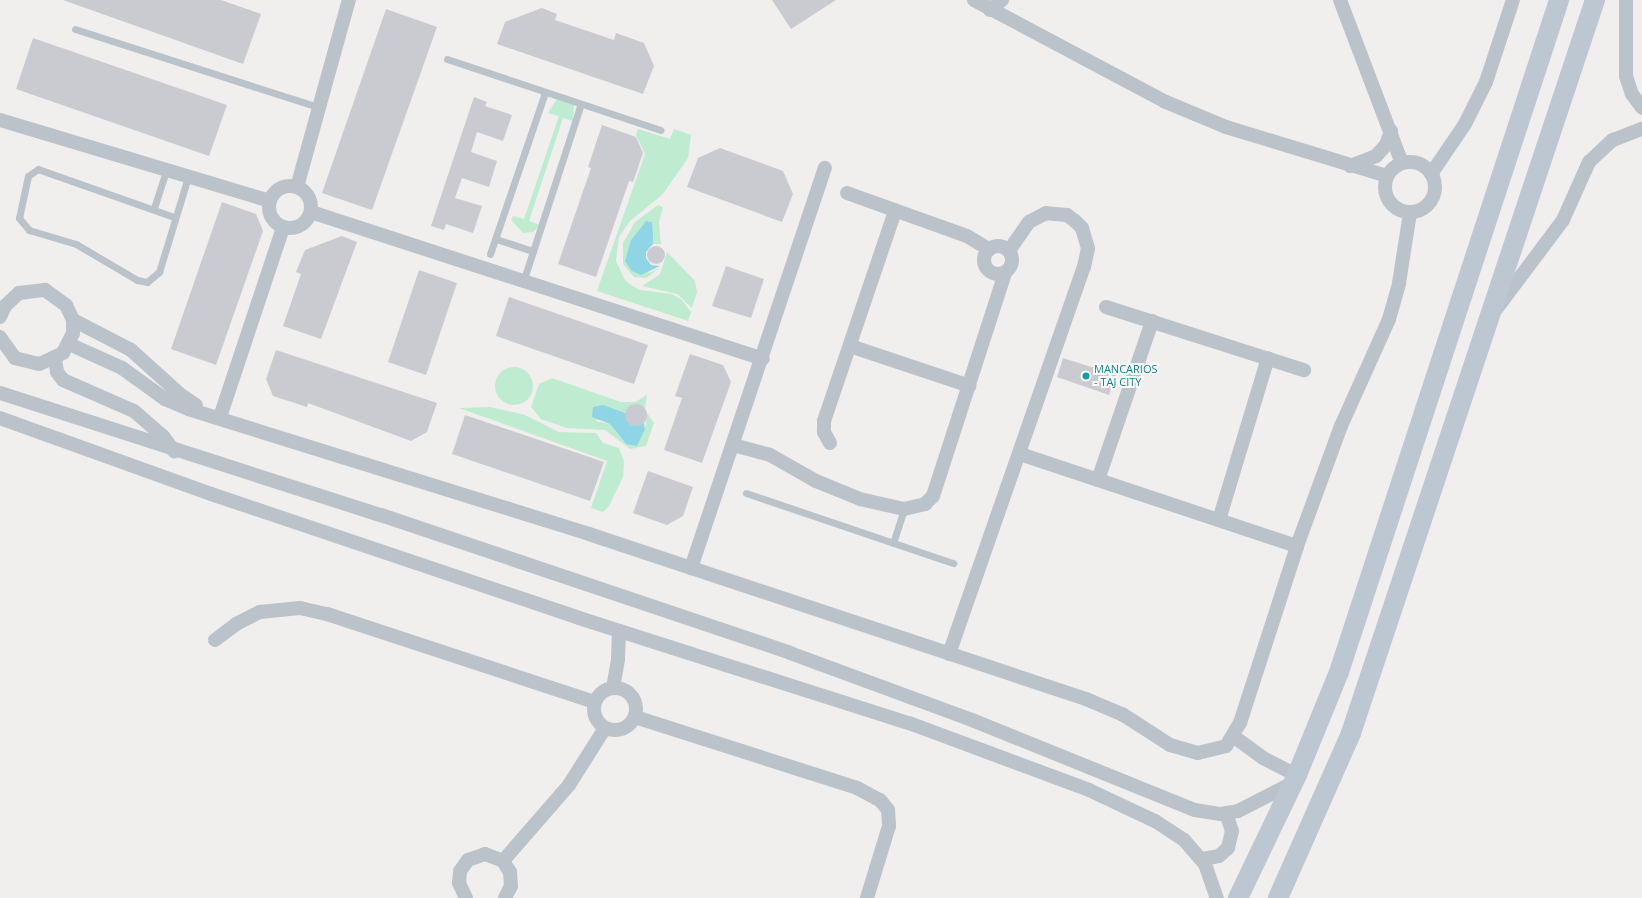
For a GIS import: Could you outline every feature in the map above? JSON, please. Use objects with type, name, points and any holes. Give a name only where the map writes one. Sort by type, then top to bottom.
[{"type":"main road","points":[[1238,898],[1295,779],[1351,638],[1559,0]]},
{"type":"main road","points":[[1278,898],[1351,733],[1595,0]]},
{"type":"street","points":[[298,187],[318,107],[349,0]]},
{"type":"street","points":[[974,0],[990,10],[1166,102],[1226,127],[1350,166],[1387,176]]},
{"type":"street","points":[[990,10],[1002,0]]},
{"type":"street","points":[[1340,0],[1402,163]]},
{"type":"street","points":[[1431,174],[1465,124],[1486,82],[1513,0]]},
{"type":"street","points":[[1626,0],[1626,76],[1632,94],[1642,108]]},
{"type":"street","points":[[0,120],[188,177],[270,200]]},
{"type":"street","points":[[1490,318],[1563,220],[1589,162],[1613,140],[1642,129]]},
{"type":"street","points":[[1350,166],[1376,156],[1386,145],[1391,131]]},
{"type":"street","points":[[1402,163],[1418,164],[1431,174],[1435,184],[1432,199],[1420,210],[1410,213],[1391,205],[1384,186],[1387,176],[1402,163]]},
{"type":"street","points":[[691,568],[734,445],[825,168]]},
{"type":"street","points":[[298,187],[309,197],[311,212],[301,226],[284,228],[271,217],[270,200],[281,188],[298,187]]},
{"type":"street","points":[[847,193],[967,236],[989,249]]},
{"type":"street","points":[[830,443],[824,432],[824,421],[896,211]]},
{"type":"street","points":[[311,212],[762,359]]},
{"type":"street","points":[[734,445],[770,455],[837,491],[904,509],[920,507],[933,496],[970,386],[1005,273],[1012,262],[1009,251],[1029,222],[1046,213],[1067,215],[1075,220],[1082,228],[1088,248],[1084,267],[949,654]]},
{"type":"street","points":[[69,344],[122,368],[165,399],[188,409],[216,416],[691,568],[1086,699],[1122,714],[1183,751],[1212,752],[1226,746],[1233,736],[1297,546],[1341,426],[1389,319],[1399,283],[1410,213]]},
{"type":"street","points":[[216,416],[284,228]]},
{"type":"street","points":[[1005,273],[993,274],[986,268],[984,256],[989,249],[997,246],[1009,251]]},
{"type":"street","points":[[0,317],[12,298],[36,290],[60,298],[73,320],[131,350],[181,395],[216,416]]},
{"type":"street","points":[[1106,307],[1304,370]]},
{"type":"street","points":[[1,343],[15,358],[30,364],[54,359],[69,344],[73,320]]},
{"type":"street","points":[[1098,480],[1152,321]]},
{"type":"street","points":[[850,346],[970,386]]},
{"type":"street","points":[[1219,520],[1268,358]]},
{"type":"street","points":[[54,359],[57,372],[63,380],[134,412],[163,436],[174,451]]},
{"type":"street","points":[[0,393],[174,451],[381,515],[790,652],[972,720],[1186,807],[1226,814],[1250,807],[1295,779],[1233,736]]},
{"type":"street","points":[[0,418],[211,494],[619,631],[887,716],[1089,790],[1165,827],[1202,859],[1217,898]]},
{"type":"street","points":[[1020,454],[1297,546]]},
{"type":"street","points":[[215,640],[236,624],[260,612],[300,608],[327,614],[594,702]]},
{"type":"street","points":[[613,688],[618,659],[619,631]]},
{"type":"street","points":[[613,688],[630,694],[636,704],[635,717],[623,729],[605,728],[594,714],[594,702],[602,692],[613,688]]},
{"type":"street","points":[[635,717],[857,788],[880,800],[888,810],[890,826],[867,898]]},
{"type":"street","points":[[503,861],[569,785],[605,728]]},
{"type":"street","points":[[1202,859],[1214,858],[1228,848],[1232,831],[1226,814]]},
{"type":"street","points":[[463,897],[459,877],[468,860],[485,854],[503,861],[510,872],[511,896]]},
{"type":"lane","points":[[75,28],[318,107]]},
{"type":"lane","points":[[447,59],[661,130]]},
{"type":"lane","points":[[490,254],[545,92]]},
{"type":"lane","points":[[523,282],[581,104]]},
{"type":"lane","points":[[174,217],[154,208],[38,169],[28,176],[19,218],[29,230],[89,250],[142,282],[152,280],[159,272],[174,217],[188,177]]},
{"type":"lane","points":[[154,208],[166,170]]},
{"type":"lane","points":[[496,239],[533,251]]},
{"type":"lane","points":[[746,493],[953,563]]},
{"type":"lane","points":[[893,543],[904,509]]},
{"type":"green space","points":[[561,98],[574,104],[573,121],[563,118],[529,221],[540,225],[533,232],[523,233],[511,220],[513,216],[524,219],[559,116],[548,113],[556,100]]},
{"type":"green space","points":[[638,129],[670,139],[674,129],[691,135],[688,158],[663,194],[630,221],[619,237],[616,261],[625,280],[631,285],[640,290],[672,294],[682,300],[691,312],[688,321],[597,291],[645,154],[636,135]]},
{"type":"green space","points":[[658,205],[663,207],[659,222],[661,244],[653,244],[652,222],[646,221],[631,240],[649,273],[660,268],[646,278],[634,277],[623,264],[623,243],[635,222]]},
{"type":"green space","points":[[667,252],[695,281],[697,292],[692,308],[677,294],[642,286],[660,274]]},
{"type":"green space","points":[[510,367],[518,367],[528,372],[532,379],[532,393],[528,400],[518,405],[510,405],[500,400],[498,397],[495,390],[495,382],[500,372],[503,370]]},
{"type":"green space","points":[[552,378],[621,402],[635,402],[647,395],[645,409],[635,404],[629,407],[625,413],[607,408],[596,421],[610,424],[623,441],[645,429],[647,413],[654,423],[646,446],[630,449],[605,430],[567,428],[541,419],[531,407],[539,384]]},
{"type":"green space","points":[[490,407],[525,415],[559,432],[596,433],[603,443],[619,448],[624,461],[623,477],[609,506],[603,512],[591,508],[607,461],[459,408]]},
{"type":"water","points":[[646,221],[652,222],[653,244],[646,252],[646,258],[651,265],[660,266],[641,275],[632,271],[625,261],[631,240]]},
{"type":"water","points":[[603,405],[625,413],[631,425],[644,423],[645,429],[637,446],[626,444],[610,424],[592,417],[593,407]]},
{"type":"building","points":[[63,0],[221,0],[261,14],[243,64]]},
{"type":"building","points":[[772,0],[836,0],[791,29]]},
{"type":"building","points":[[542,8],[557,14],[555,20],[614,40],[616,33],[644,43],[654,66],[643,94],[497,44],[505,22]]},
{"type":"building","points":[[386,9],[437,27],[372,210],[322,193]]},
{"type":"building","points":[[33,38],[227,105],[209,156],[16,89]]},
{"type":"building","points":[[474,97],[487,102],[485,106],[512,115],[503,141],[477,132],[471,152],[497,161],[489,187],[462,178],[455,198],[482,206],[473,233],[446,224],[444,230],[431,226]]},
{"type":"building","points":[[602,125],[636,137],[643,153],[633,182],[629,181],[596,277],[558,264],[591,168],[588,167]]},
{"type":"building","points":[[720,148],[783,171],[793,194],[782,222],[687,187],[698,158]]},
{"type":"building","points":[[222,202],[256,214],[263,231],[216,365],[171,349]]},
{"type":"building","points":[[342,236],[357,242],[321,339],[283,326],[301,274],[296,272],[305,250]]},
{"type":"building","points":[[656,246],[662,249],[665,255],[662,261],[656,264],[650,261],[647,255],[650,249]]},
{"type":"building","points":[[726,266],[764,279],[751,318],[712,306]]},
{"type":"building","points":[[419,270],[457,283],[426,375],[388,362]]},
{"type":"building","points":[[509,297],[648,345],[634,384],[496,336]]},
{"type":"building","points":[[276,350],[437,403],[427,432],[411,441],[308,403],[307,407],[273,396],[266,379]]},
{"type":"building","points":[[690,354],[723,365],[731,382],[702,463],[664,450],[682,398],[675,396]]},
{"type":"building","name":"MANCARIOS - TAJ CITY","points":[[1063,358],[1116,375],[1109,395],[1057,377]]},
{"type":"building","points":[[636,404],[644,407],[647,415],[644,423],[636,426],[628,423],[625,415],[628,407]]},
{"type":"building","points":[[465,415],[604,462],[590,501],[452,454]]},
{"type":"building","points":[[648,471],[693,487],[683,516],[667,525],[633,513]]},
{"type":"place","name":"MANCARIOS - TAJ CITY","points":[[1086,376]]}]
